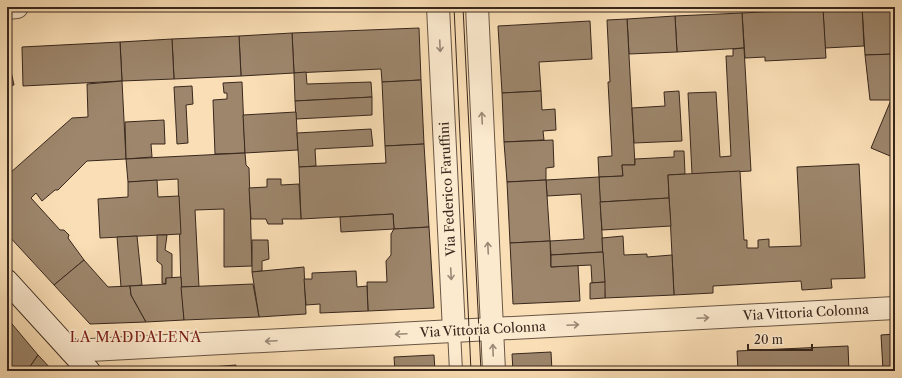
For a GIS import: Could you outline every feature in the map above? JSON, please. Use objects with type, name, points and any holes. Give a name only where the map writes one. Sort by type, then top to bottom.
[{"type":"street","points":[[7,8],[17,7]]},
{"type":"street","name":"Via Federico Faruffini","points":[[438,7],[454,331]]},
{"type":"street","points":[[477,7],[494,371]]},
{"type":"street","points":[[7,280],[89,371]]},
{"type":"street","name":"Via Vittoria Colonna","points":[[71,351],[895,308]]},
{"type":"lane","name":"Via Federico Faruffini","points":[[454,331],[456,371]]},
{"type":"building","points":[[862,7],[895,7],[895,54],[865,55]]},
{"type":"building","points":[[862,7],[864,46],[825,48],[823,9]]},
{"type":"building","points":[[823,9],[826,58],[765,61],[765,57],[745,58],[742,13]]},
{"type":"building","points":[[742,13],[744,48],[677,52],[675,16]]},
{"type":"building","points":[[675,16],[677,52],[629,54],[627,19]]},
{"type":"building","points":[[627,19],[635,165],[622,165],[623,176],[599,177],[598,157],[612,156],[608,82],[610,82],[607,20]]},
{"type":"building","points":[[590,21],[592,59],[539,62],[541,91],[502,93],[498,26]]},
{"type":"building","points":[[419,28],[421,80],[382,82],[381,69],[294,73],[292,33]]},
{"type":"building","points":[[292,33],[294,73],[241,76],[239,36]]},
{"type":"building","points":[[239,36],[241,76],[174,79],[172,39]]},
{"type":"building","points":[[172,39],[174,79],[122,81],[120,42]]},
{"type":"building","points":[[120,42],[122,81],[23,86],[22,47]]},
{"type":"building","points":[[744,48],[751,171],[692,174],[688,93],[716,92],[720,157],[731,156],[726,56],[733,56],[733,49]]},
{"type":"building","points":[[7,53],[14,85],[7,86]]},
{"type":"building","points":[[895,54],[895,100],[870,100],[865,55]]},
{"type":"building","points":[[306,72],[307,84],[371,82],[372,97],[295,101],[294,73]]},
{"type":"building","points":[[421,80],[424,144],[385,146],[382,82]]},
{"type":"building","points":[[122,81],[126,159],[87,161],[58,190],[55,190],[42,201],[36,193],[31,198],[60,230],[64,230],[69,235],[68,238],[84,260],[54,285],[7,234],[7,170],[10,173],[72,118],[88,117],[87,84]]},
{"type":"building","points":[[242,82],[245,153],[215,154],[213,100],[227,99],[227,93],[224,93],[223,83]]},
{"type":"building","points":[[192,86],[193,104],[186,105],[188,143],[177,144],[174,87]]},
{"type":"building","points":[[541,91],[542,110],[555,109],[556,130],[543,131],[544,140],[504,142],[502,93]]},
{"type":"building","points":[[679,91],[682,141],[634,143],[632,108],[665,106],[664,92]]},
{"type":"building","points":[[372,97],[372,115],[296,119],[295,101]]},
{"type":"building","points":[[891,100],[895,100],[895,158],[871,148]]},
{"type":"building","points":[[296,112],[298,150],[245,153],[243,115]]},
{"type":"building","points":[[164,120],[165,144],[151,144],[152,157],[126,159],[125,122]]},
{"type":"building","points":[[371,129],[373,146],[315,149],[316,166],[299,167],[297,133]]},
{"type":"building","points":[[553,140],[554,167],[546,168],[546,180],[507,182],[504,142]]},
{"type":"building","points":[[424,144],[429,227],[394,229],[393,214],[301,219],[299,167],[386,163],[385,146]]},
{"type":"building","points":[[674,151],[684,151],[685,174],[668,175],[669,198],[600,202],[599,177],[623,176],[622,165],[635,165],[635,159],[674,157]]},
{"type":"building","points":[[245,153],[246,165],[249,168],[252,266],[224,267],[224,209],[195,210],[199,287],[181,287],[178,179],[128,182],[126,159]]},
{"type":"building","points":[[859,164],[865,278],[831,279],[832,288],[802,290],[801,281],[713,286],[713,293],[674,295],[668,175],[740,171],[744,240],[747,240],[747,248],[758,248],[758,240],[769,239],[769,247],[801,246],[797,167]]},
{"type":"building","points":[[599,177],[603,252],[551,255],[550,241],[584,239],[581,194],[547,196],[546,180]]},
{"type":"building","points":[[267,179],[281,179],[281,185],[299,184],[301,219],[282,219],[283,224],[268,224],[266,219],[251,219],[249,188],[267,187]]},
{"type":"building","points":[[157,180],[158,197],[179,196],[181,234],[100,238],[98,199],[128,197],[128,182]]},
{"type":"building","points":[[546,180],[550,241],[510,243],[507,182]]},
{"type":"building","points":[[669,198],[671,226],[602,230],[600,202]]},
{"type":"building","points":[[393,214],[394,229],[341,232],[340,217]]},
{"type":"building","points":[[429,227],[434,308],[368,311],[367,282],[387,282],[386,261],[391,255],[391,234],[394,229]]},
{"type":"building","points":[[157,235],[167,235],[165,250],[172,254],[172,279],[166,278],[166,284],[162,283],[162,265],[157,261]]},
{"type":"building","points":[[137,236],[142,285],[121,287],[117,237]]},
{"type":"building","points":[[623,236],[624,255],[647,254],[647,257],[672,255],[674,295],[605,298],[602,238]]},
{"type":"building","points":[[252,240],[268,240],[269,259],[262,261],[262,271],[252,272]]},
{"type":"building","points":[[550,241],[551,267],[578,265],[580,301],[513,304],[510,243]]},
{"type":"building","points":[[603,252],[605,282],[592,283],[591,265],[551,267],[551,255]]},
{"type":"building","points":[[84,260],[108,287],[130,286],[131,295],[146,322],[90,324],[54,285]]},
{"type":"building","points":[[304,267],[306,314],[259,317],[252,272]]},
{"type":"building","points":[[356,271],[357,287],[367,286],[368,311],[320,313],[320,304],[306,305],[304,279],[312,279],[312,273]]},
{"type":"building","points":[[181,277],[184,320],[146,322],[131,295],[130,286],[166,284],[166,278]]},
{"type":"building","points":[[605,282],[605,298],[590,299],[590,283]]},
{"type":"building","points":[[253,284],[259,317],[184,320],[181,287]]},
{"type":"building","points":[[7,318],[38,355],[27,371],[10,371],[7,368]]},
{"type":"building","points":[[895,334],[895,370],[883,370],[881,335]]},
{"type":"building","points":[[848,346],[849,371],[738,371],[737,351]]},
{"type":"building","points":[[551,352],[552,371],[513,371],[512,354]]},
{"type":"building","points":[[38,355],[53,371],[27,371]]},
{"type":"building","points":[[434,355],[435,371],[395,371],[394,357]]},
{"type":"building","points":[[236,365],[236,371],[174,371],[174,370]]},
{"type":"building","points":[[655,367],[655,371],[619,371],[619,369]]},
{"type":"tram line","points":[[454,7],[471,371]]},
{"type":"tram line","points":[[463,7],[481,371]]},
{"type":"district","name":"LA MADDALENA","points":[[136,337]]}]
